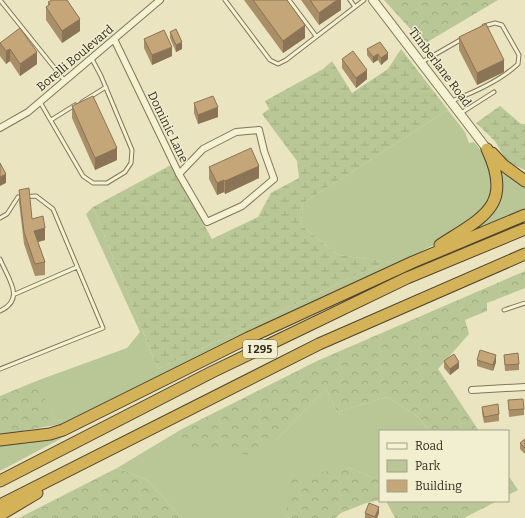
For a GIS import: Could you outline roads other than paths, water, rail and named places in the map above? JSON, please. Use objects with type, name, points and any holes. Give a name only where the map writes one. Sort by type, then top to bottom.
[{"type":"highway","points":[[487,149],[503,165],[525,181]]},
{"type":"highway","points":[[413,262],[476,222],[492,206],[495,199],[498,182],[494,163],[487,149]]},
{"type":"highway","points":[[0,440],[50,434],[63,430],[248,338],[413,262],[525,215]]},
{"type":"highway","name":"I 295","points":[[0,481],[199,379],[407,278],[525,229]]},
{"type":"highway","name":"I 295","points":[[0,505],[44,481],[319,344],[525,254]]},
{"type":"highway","points":[[0,515],[38,492],[132,443],[308,357],[319,344]]},
{"type":"street","name":"Borelli Boulevard","points":[[0,128],[28,112],[160,0]]},
{"type":"street","name":"Timberlane Road","points":[[373,0],[422,62],[487,149]]},
{"type":"street","name":"Dominic Lane","points":[[114,39],[179,174],[207,222],[242,206],[274,179],[264,151],[259,130],[236,132],[203,149],[179,174]]},
{"type":"street","points":[[472,390],[525,387]]},
{"type":"lane","points":[[0,0],[66,81]]},
{"type":"lane","points":[[225,0],[270,60],[278,64],[286,60],[364,0]]},
{"type":"lane","points":[[289,0],[316,36]]},
{"type":"lane","points":[[350,0],[355,7]]},
{"type":"lane","points":[[452,102],[474,92],[511,70],[518,64],[519,55],[502,25],[495,23],[479,29]]},
{"type":"lane","points":[[422,62],[467,36]]},
{"type":"lane","points":[[40,102],[83,176],[93,184],[107,183],[125,172],[131,163],[132,150],[106,87],[92,59]]},
{"type":"lane","points":[[51,120],[106,87]]},
{"type":"lane","points":[[461,113],[494,92]]},
{"type":"lane","points":[[0,218],[7,214],[18,197],[36,196],[53,209],[103,328],[0,369]]},
{"type":"lane","points":[[0,259],[15,294],[14,301],[9,307],[0,311]]},
{"type":"lane","points":[[15,294],[77,267]]},
{"type":"lane","points":[[0,271],[4,269]]},
{"type":"lane","points":[[504,310],[525,303]]}]
